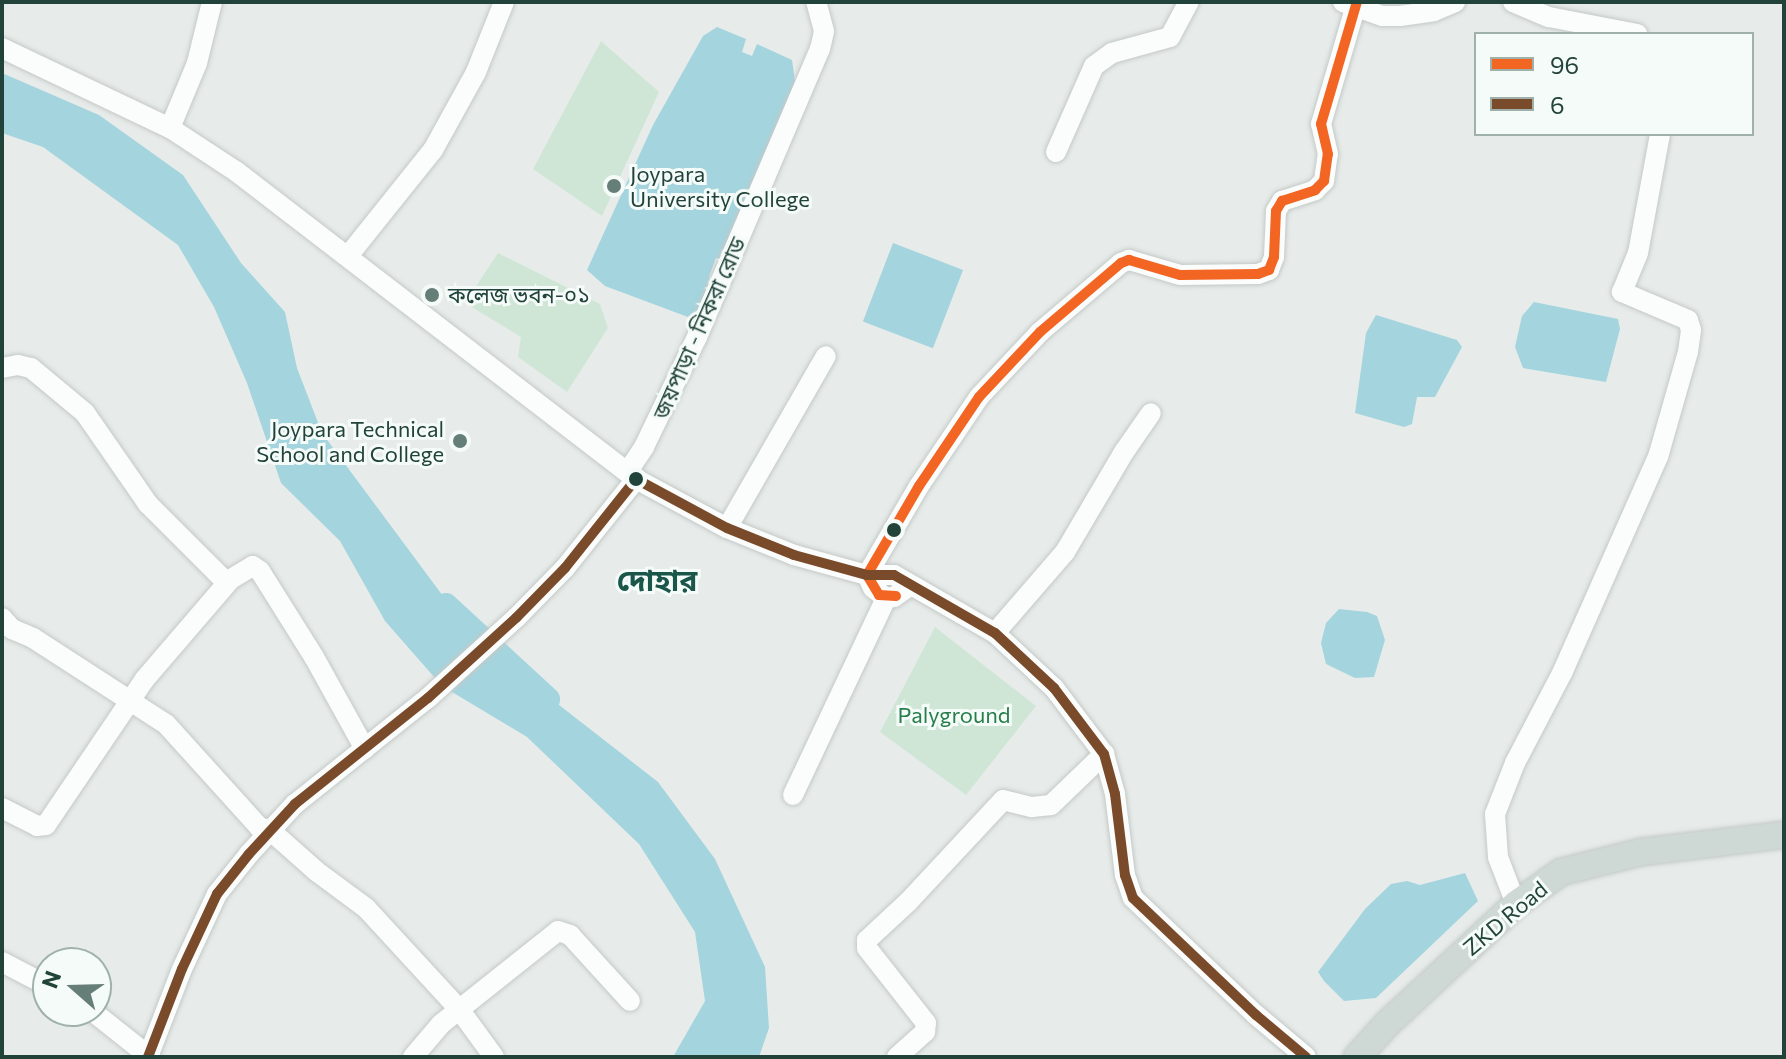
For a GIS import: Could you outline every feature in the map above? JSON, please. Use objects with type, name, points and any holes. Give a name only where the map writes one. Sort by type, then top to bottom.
[{"type":"main road","name":"ZKD Road","points":[[1357,1057],[1387,1024],[1516,904],[1561,872],[1608,858],[1784,835]]},
{"type":"street","points":[[170,128],[197,63],[212,2]]},
{"type":"street","points":[[348,256],[433,150],[476,72],[504,2]]},
{"type":"street","name":"জয়পাড়া - নিকরা রোড","points":[[149,1057],[182,969],[217,894],[295,804],[428,698],[516,618],[565,568],[632,475],[697,337],[820,49],[824,31],[816,2]]},
{"type":"street","points":[[1056,152],[1094,66],[1112,53],[1170,37],[1189,2]]},
{"type":"street","points":[[867,575],[919,486],[979,397],[1040,332],[1121,263],[1139,262],[1180,275],[1258,274],[1269,270],[1274,257],[1276,211],[1282,201],[1315,190],[1324,181],[1328,154],[1321,124],[1352,4],[1382,16],[1400,16],[1434,11],[1455,2]]},
{"type":"street","points":[[1513,2],[1549,17],[1627,32]]},
{"type":"street","points":[[2,48],[170,128],[237,172],[632,475],[727,528],[794,555],[867,575],[885,572],[995,633],[1054,688],[1104,754],[1115,794],[1125,875],[1133,898],[1256,1015],[1306,1057]]},
{"type":"street","points":[[1516,904],[1498,857],[1495,814],[1515,763],[1563,671],[1658,457],[1672,419],[1688,352],[1691,330],[1688,320],[1622,292],[1638,253],[1660,136]]},
{"type":"street","points":[[727,528],[826,356]]},
{"type":"street","points":[[2,368],[18,365],[31,368],[85,413],[148,504],[228,582]]},
{"type":"street","points":[[995,633],[1065,552],[1124,452],[1151,413]]},
{"type":"street","points":[[2,808],[37,826],[46,825],[145,679],[186,636],[228,582],[250,567],[260,571],[314,657],[365,749]]},
{"type":"street","points":[[867,575],[873,588],[886,598],[894,597],[911,585]]},
{"type":"street","points":[[793,795],[886,598]]},
{"type":"street","points":[[2,618],[12,629],[33,638],[166,724],[259,827],[271,831],[366,908],[459,1009],[494,1057]]},
{"type":"street","points":[[897,1057],[925,1032],[926,1023],[867,948],[867,940],[1003,800],[1032,807],[1051,805],[1104,754]]},
{"type":"street","points":[[413,1057],[441,1024],[507,975],[558,931],[570,935],[630,1001]]},
{"type":"street","points":[[2,962],[32,978]]},
{"type":"street","points":[[112,1027],[149,1057]]},
{"type":"green space","points":[[601,41],[659,92],[602,216],[533,169]]},
{"type":"green space","points":[[498,253],[600,304],[608,328],[567,392],[518,357],[521,337],[465,303]]},
{"type":"green space","name":"Palyground","points":[[935,627],[1036,706],[966,795],[880,732]]},
{"type":"water","points":[[717,27],[746,39],[742,52],[752,56],[757,44],[792,60],[795,81],[724,260],[716,258],[709,277],[716,280],[696,320],[605,286],[587,270],[653,125],[703,36]]},
{"type":"water","points":[[2,73],[99,115],[183,175],[241,263],[285,312],[297,368],[322,433],[463,623],[527,680],[658,782],[715,859],[765,967],[769,1028],[759,1057],[673,1057],[705,1001],[695,932],[639,844],[527,737],[442,686],[385,621],[340,541],[281,483],[247,383],[214,307],[178,245],[43,147],[2,133]]},
{"type":"water","points":[[893,243],[963,270],[933,348],[863,321]]},
{"type":"water","points":[[1534,302],[1618,319],[1620,329],[1606,382],[1523,368],[1515,347],[1522,316]]},
{"type":"water","points":[[1376,315],[1457,340],[1462,347],[1435,397],[1417,397],[1412,424],[1404,427],[1355,413],[1366,333]]},
{"type":"water","points":[[1339,609],[1377,616],[1385,640],[1374,677],[1355,678],[1326,664],[1321,643],[1326,623]]},
{"type":"water","points":[[1465,873],[1478,901],[1376,998],[1344,1001],[1324,981],[1318,972],[1365,909],[1391,884],[1407,881],[1420,885]]},
{"type":"waterway","points":[[446,605],[548,699]]},
{"type":"transit line","name":"96","points":[[896,596],[879,595],[867,575],[919,486],[979,397],[1040,332],[1121,263],[1129,260],[1180,275],[1258,274],[1269,270],[1274,257],[1276,211],[1282,201],[1315,190],[1324,181],[1328,154],[1321,124],[1357,2]]},
{"type":"transit line","name":"6","points":[[148,1057],[182,969],[217,894],[249,854],[295,804],[428,698],[516,618],[565,568],[636,479],[727,528],[794,555],[867,575],[894,575],[995,633],[1054,688],[1104,754],[1115,794],[1125,875],[1133,898],[1256,1015],[1306,1057]]},
{"type":"place","name":"Joypara University College","points":[[614,186]]},
{"type":"place","name":"কলেজ ভবন-০১","points":[[432,295]]},
{"type":"place","name":"Joypara Technical School and College","points":[[460,441]]},
{"type":"district","name":"দোহার","points":[[657,579]]}]
